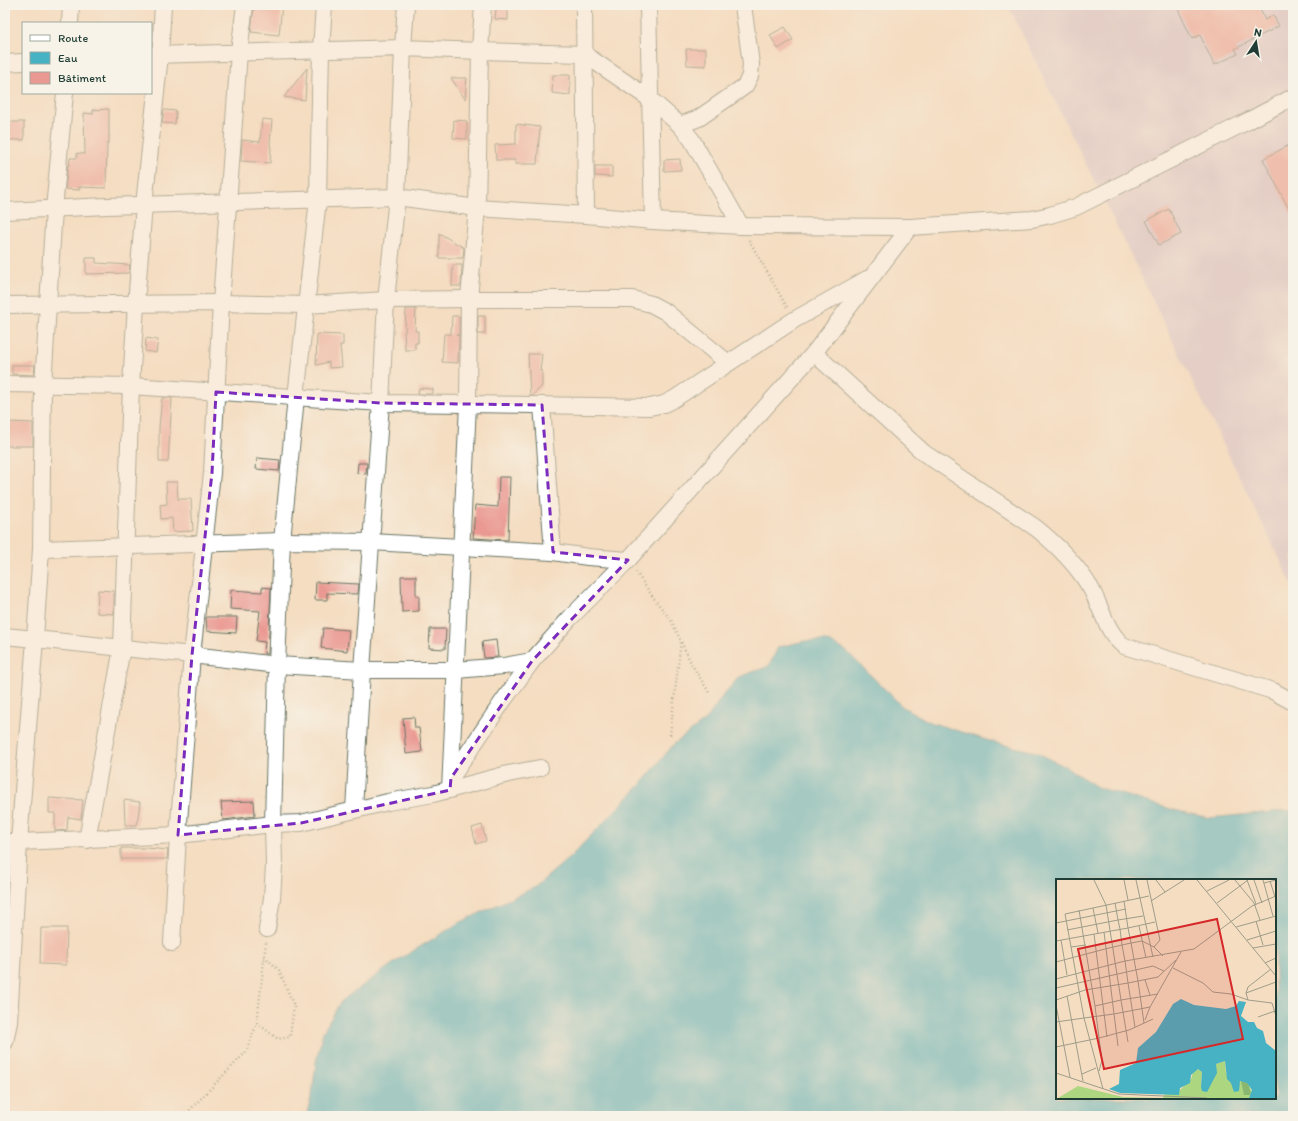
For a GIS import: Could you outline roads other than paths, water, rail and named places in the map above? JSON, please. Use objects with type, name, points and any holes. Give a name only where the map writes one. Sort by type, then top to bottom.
[{"type":"street","points":[[70,22],[71,5]]},
{"type":"street","points":[[87,840],[122,648],[131,386],[136,304],[156,55],[163,5]]},
{"type":"street","points":[[172,943],[178,835],[192,655],[212,474],[221,303],[239,52],[245,5]]},
{"type":"street","points":[[267,929],[272,898],[274,866],[273,824],[282,541],[318,199],[321,49],[324,5]]},
{"type":"street","points":[[354,810],[362,670],[381,403],[386,300],[398,197],[403,48],[406,5]]},
{"type":"street","points":[[451,784],[468,404],[469,299],[477,208],[480,51],[483,5]]},
{"type":"street","points":[[584,5],[586,215]]},
{"type":"street","points":[[648,5],[653,221]]},
{"type":"street","points":[[680,125],[699,118],[745,86],[750,76],[751,64],[742,5]]},
{"type":"street","points":[[156,55],[321,49],[403,48],[584,54],[650,99],[680,125],[692,140],[741,226]]},
{"type":"street","points":[[5,63],[22,62]]},
{"type":"street","points":[[5,1042],[9,1022],[12,842],[35,639],[41,549],[43,385],[54,209],[65,94]]},
{"type":"street","points":[[5,211],[398,197],[477,208],[741,226],[910,226],[1032,219],[1076,207],[1293,97]]},
{"type":"street","points":[[451,784],[503,701],[532,661],[564,624],[628,560],[814,353],[910,226]]},
{"type":"street","points":[[5,384],[131,386],[381,403],[650,407],[664,404],[674,399],[794,320],[872,276]]},
{"type":"street","points":[[5,305],[221,303],[306,305],[386,300],[632,299],[651,304],[666,312],[728,363]]},
{"type":"street","points":[[814,353],[924,452],[1036,528],[1052,541],[1090,587],[1115,637],[1124,646],[1273,691],[1293,702]]},
{"type":"street","points":[[542,406],[553,552]]},
{"type":"street","points":[[41,549],[282,541],[371,542],[553,552],[588,558],[628,560]]},
{"type":"street","points":[[5,636],[277,665],[362,670],[456,670],[504,666],[532,661]]},
{"type":"street","points":[[12,842],[178,835],[273,824],[301,823],[388,802],[451,784],[540,768]]},
{"type":"water","points":[[805,641],[826,641],[845,650],[903,707],[930,722],[996,743],[1036,752],[1068,768],[1097,787],[1174,810],[1209,818],[1293,810],[1293,1116],[306,1116],[312,1095],[316,1062],[323,1032],[341,1001],[398,960],[461,922],[535,887],[570,857],[641,784],[674,744],[706,720],[723,695],[739,677],[769,666],[778,647]]}]
